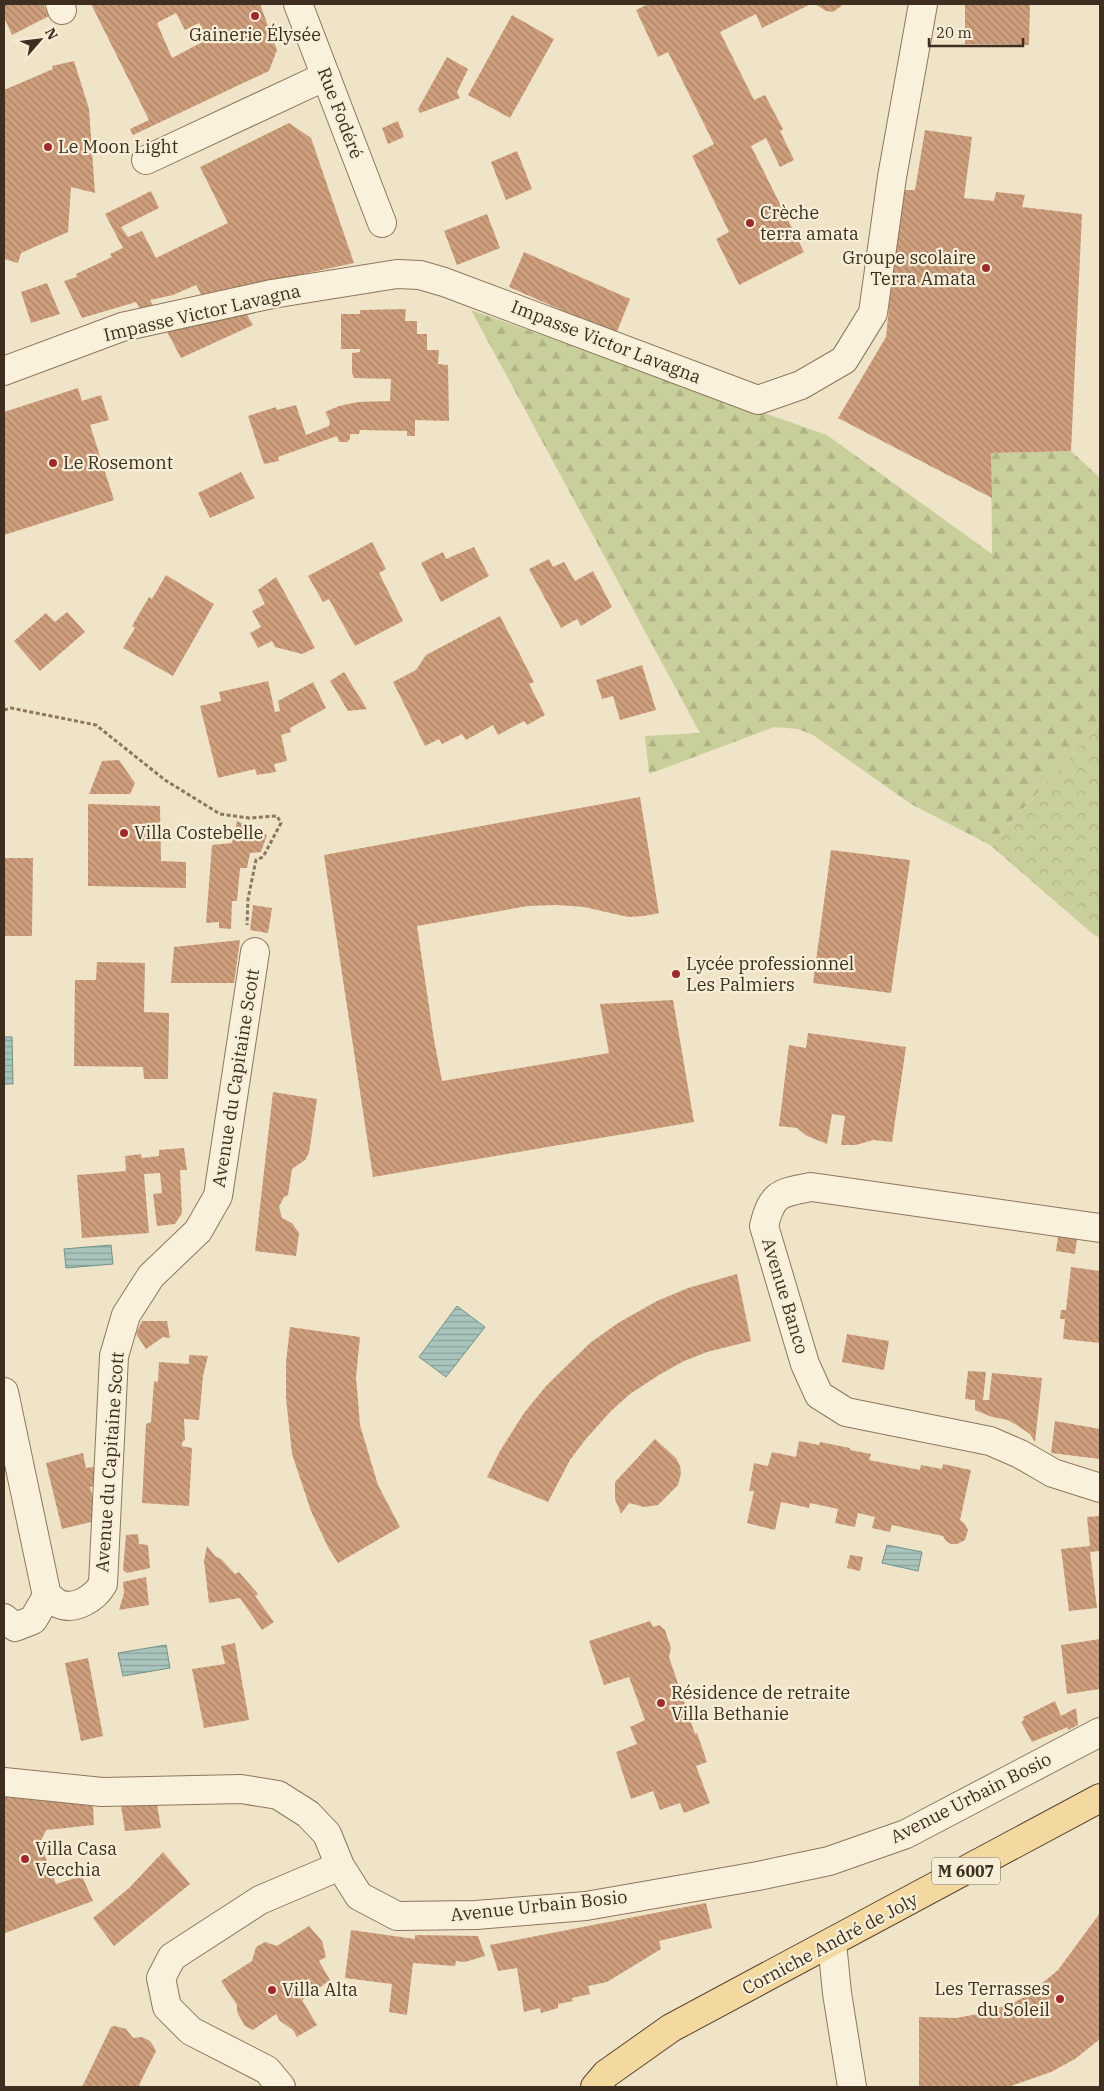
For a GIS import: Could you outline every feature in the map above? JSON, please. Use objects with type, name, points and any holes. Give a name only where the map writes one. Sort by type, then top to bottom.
[{"type":"main road","name":"Corniche André de Joly","points":[[595,2087],[606,2074],[671,2028],[1100,1798]]},
{"type":"street","name":"Rue Fodéré","points":[[298,4],[382,222]]},
{"type":"street","name":"Impasse Victor Lavagna","points":[[4,371],[131,325],[272,294],[397,274],[420,275],[444,282],[758,400],[802,385],[844,360],[873,314],[892,177],[923,4]]},
{"type":"street","points":[[146,160],[326,76]]},
{"type":"street","name":"Avenue du Capitaine Scott","points":[[47,1596],[59,1605],[72,1605],[88,1601],[97,1594],[102,1584],[114,1356],[126,1315],[151,1276],[198,1231],[218,1196],[255,952]]},
{"type":"street","name":"Avenue Banco","points":[[1100,1228],[811,1186],[784,1192],[769,1207],[764,1226],[805,1364],[819,1395],[846,1412],[990,1440],[1020,1454],[1053,1473],[1100,1488]]},
{"type":"street","points":[[4,1392],[47,1596],[33,1620],[15,1627],[4,1618]]},
{"type":"street","name":"Avenue Urbain Bosio","points":[[4,1782],[102,1792],[241,1788],[278,1795],[308,1814],[327,1834],[340,1866],[358,1896],[397,1916],[476,1915],[586,1906],[829,1861],[906,1834],[1100,1732]]},
{"type":"street","points":[[281,2087],[267,2070],[191,2031],[167,2007],[161,1978],[172,1957],[260,1900],[340,1866]]},
{"type":"street","points":[[832,1942],[837,1994],[852,2087]]},
{"type":"path","points":[[4,710],[11,708],[96,725],[165,780],[220,814],[248,818],[277,816],[281,823],[263,857],[256,860],[248,899],[246,937],[255,952]]},
{"type":"green space","points":[[471,310],[827,435],[992,554],[991,453],[1071,451],[1100,478],[1100,724],[990,845],[911,804],[813,735],[798,729],[774,727],[649,774],[645,736],[700,733]]},
{"type":"green space","points":[[1100,724],[1100,938],[990,845]]},
{"type":"water","points":[[4,1037],[12,1037],[13,1084],[4,1084]]},
{"type":"water","points":[[111,1245],[113,1264],[66,1268],[64,1249]]},
{"type":"water","points":[[457,1306],[485,1327],[446,1377],[419,1357]]},
{"type":"water","points":[[887,1545],[922,1552],[918,1571],[882,1563]]},
{"type":"water","points":[[166,1645],[170,1668],[123,1676],[118,1653]]},
{"type":"building","points":[[4,4],[43,4],[49,16],[12,35],[4,17]]},
{"type":"building","points":[[91,4],[260,4],[277,50],[269,71],[133,135],[130,129],[149,120]],"holes":[[[176,13],[185,30],[199,23],[208,39],[172,58],[157,23]]]},
{"type":"building","points":[[648,4],[811,4],[762,28],[756,14],[720,32],[754,100],[765,95],[783,129],[780,131],[794,160],[780,167],[766,138],[751,146],[804,252],[739,285],[716,239],[729,232],[692,156],[714,144],[668,52],[658,57],[636,10]]},
{"type":"building","points":[[815,4],[844,4],[833,12],[826,11]]},
{"type":"building","points":[[965,4],[1030,4],[1029,45],[965,44]]},
{"type":"building","points":[[512,15],[554,39],[510,118],[468,95]]},
{"type":"building","points":[[447,57],[468,69],[457,92],[460,98],[420,113],[418,109]]},
{"type":"building","name":"Le Moon Light","points":[[74,61],[89,109],[95,193],[71,187],[68,232],[21,253],[18,263],[4,259],[4,90],[53,69],[52,66]]},
{"type":"building","points":[[398,121],[404,137],[388,144],[382,128]]},
{"type":"building","points":[[289,123],[311,138],[354,263],[202,296],[196,285],[173,295],[150,300],[154,307],[141,310],[136,302],[82,318],[64,281],[77,277],[76,274],[112,257],[110,254],[123,248],[105,214],[151,191],[159,208],[121,227],[128,237],[142,231],[156,258],[228,223],[200,167]]},
{"type":"building","name":"Groupe scolaire Terra Amata","points":[[925,130],[972,137],[964,198],[994,201],[996,192],[1025,195],[1022,207],[1082,214],[1071,451],[991,453],[992,498],[838,418],[886,337],[901,190],[915,190]]},
{"type":"building","points":[[517,151],[532,189],[506,200],[491,162]]},
{"type":"building","points":[[487,214],[500,248],[457,265],[444,231]]},
{"type":"building","points":[[524,252],[630,299],[616,334],[509,287]]},
{"type":"building","points":[[47,283],[60,314],[31,323],[21,292]]},
{"type":"building","points":[[406,309],[405,321],[417,321],[417,334],[427,334],[427,350],[439,350],[438,364],[448,365],[449,421],[415,420],[415,436],[407,436],[407,431],[360,430],[359,434],[350,434],[350,439],[347,442],[339,442],[337,436],[278,457],[279,461],[264,464],[248,416],[276,407],[277,410],[296,405],[306,435],[329,426],[330,421],[325,412],[339,406],[358,402],[390,401],[391,379],[354,378],[352,373],[352,353],[360,352],[360,349],[341,349],[341,314],[360,314],[360,310]]},
{"type":"building","points":[[246,313],[253,325],[181,358],[164,326]]},
{"type":"building","name":"Le Rosemont","points":[[78,388],[82,401],[101,395],[109,420],[90,425],[114,500],[4,535],[4,412]]},
{"type":"building","points":[[241,472],[255,498],[210,518],[198,493]]},
{"type":"building","points":[[372,542],[386,569],[379,573],[403,621],[355,646],[329,599],[323,602],[308,576]]},
{"type":"building","points":[[474,547],[489,576],[441,602],[421,563],[443,552],[446,559]]},
{"type":"building","points":[[549,559],[553,567],[564,562],[575,581],[593,571],[612,607],[581,626],[577,619],[561,628],[529,569]]},
{"type":"building","points":[[166,575],[214,604],[173,676],[123,648],[135,628],[132,626],[149,597],[152,599]]},
{"type":"building","points":[[276,577],[315,648],[302,654],[275,647],[272,641],[258,648],[250,633],[261,627],[252,611],[265,604],[258,590]]},
{"type":"building","points":[[67,612],[85,632],[40,671],[14,641],[46,613],[55,622]]},
{"type":"building","points":[[500,616],[534,682],[529,684],[545,715],[527,725],[524,721],[498,735],[493,725],[466,740],[462,734],[442,744],[439,739],[425,746],[393,682],[416,670],[426,655]]},
{"type":"building","points":[[642,665],[656,710],[620,720],[613,696],[602,699],[596,680]]},
{"type":"building","points":[[344,672],[367,709],[348,711],[330,681]]},
{"type":"building","points":[[268,681],[275,712],[280,711],[278,701],[313,682],[326,708],[290,728],[291,732],[281,735],[287,761],[274,764],[276,772],[257,775],[255,769],[218,778],[200,706],[221,701],[219,692]]},
{"type":"building","points":[[119,760],[135,783],[130,794],[89,794],[102,761]]},
{"type":"building","points":[[640,797],[659,913],[628,917],[584,907],[557,905],[528,906],[417,926],[434,1040],[442,1081],[609,1053],[600,1004],[673,1000],[694,1122],[373,1177],[324,855]]},
{"type":"building","name":"Villa Costebelle","points":[[88,804],[160,806],[161,861],[186,862],[186,888],[88,886]]},
{"type":"building","points":[[237,821],[267,835],[261,852],[250,853],[247,868],[240,868],[237,901],[232,901],[231,929],[219,928],[219,922],[206,923],[212,845],[232,843]]},
{"type":"building","points":[[831,850],[910,860],[891,993],[813,983]]},
{"type":"building","points":[[4,858],[33,858],[32,936],[4,936]]},
{"type":"building","points":[[253,905],[272,908],[268,933],[250,930]]},
{"type":"building","points":[[240,940],[234,983],[171,983],[174,947]]},
{"type":"building","points":[[97,962],[145,963],[144,1012],[169,1013],[168,1079],[144,1079],[143,1067],[74,1066],[75,980],[96,980]]},
{"type":"building","points":[[808,1033],[906,1047],[892,1142],[873,1140],[856,1145],[841,1145],[845,1116],[832,1114],[827,1144],[807,1136],[797,1128],[779,1126],[789,1045],[806,1048]]},
{"type":"building","points":[[273,1092],[317,1099],[309,1153],[305,1160],[292,1169],[288,1195],[284,1197],[279,1207],[282,1218],[292,1223],[299,1233],[296,1256],[255,1251]]},
{"type":"building","points":[[184,1148],[187,1170],[180,1170],[182,1213],[175,1224],[157,1226],[153,1194],[162,1193],[160,1173],[144,1174],[149,1233],[82,1238],[77,1175],[126,1171],[125,1156],[141,1154],[142,1158],[159,1156],[159,1150]]},
{"type":"building","points":[[1059,1230],[1078,1232],[1075,1254],[1056,1251]]},
{"type":"building","points":[[1071,1267],[1100,1271],[1100,1343],[1063,1339],[1065,1319],[1060,1319],[1061,1310],[1066,1310]]},
{"type":"building","points":[[737,1274],[751,1341],[707,1352],[684,1361],[630,1394],[611,1411],[585,1440],[570,1460],[548,1502],[487,1477],[500,1451],[524,1413],[546,1386],[590,1343],[618,1323],[657,1301],[688,1288]]},
{"type":"building","points":[[142,1321],[167,1321],[170,1338],[163,1337],[146,1349],[136,1334]]},
{"type":"building","points":[[290,1327],[360,1337],[356,1377],[360,1425],[378,1485],[400,1527],[338,1563],[329,1549],[311,1511],[292,1454],[286,1398],[286,1362]]},
{"type":"building","points":[[847,1334],[889,1341],[884,1370],[842,1362]]},
{"type":"building","points":[[189,1355],[208,1356],[203,1376],[199,1420],[184,1419],[185,1440],[182,1442],[182,1446],[192,1448],[189,1506],[142,1503],[146,1424],[151,1422],[154,1381],[158,1382],[159,1362],[189,1364]]},
{"type":"building","points":[[968,1371],[986,1372],[983,1400],[989,1400],[992,1373],[1042,1378],[1035,1442],[1030,1434],[1008,1420],[992,1417],[975,1410],[975,1400],[965,1399]]},
{"type":"building","points":[[1055,1421],[1100,1429],[1100,1459],[1051,1453]]},
{"type":"building","points":[[655,1439],[676,1458],[680,1466],[681,1473],[678,1485],[658,1505],[644,1507],[629,1503],[621,1514],[615,1499],[615,1482]]},
{"type":"building","points":[[799,1441],[819,1445],[820,1442],[850,1448],[850,1450],[871,1454],[869,1460],[920,1470],[921,1465],[942,1469],[943,1464],[971,1470],[960,1520],[968,1530],[965,1540],[957,1544],[951,1544],[943,1536],[892,1525],[890,1532],[872,1528],[875,1517],[858,1513],[855,1527],[835,1523],[838,1509],[810,1503],[809,1508],[781,1502],[775,1530],[747,1523],[754,1491],[749,1491],[754,1463],[768,1466],[772,1452],[796,1457]]},
{"type":"building","points":[[83,1453],[86,1468],[99,1466],[99,1485],[90,1487],[99,1520],[62,1529],[46,1463]]},
{"type":"building","points":[[1100,1516],[1100,1551],[1090,1552],[1097,1608],[1069,1611],[1061,1549],[1090,1546],[1087,1517]]},
{"type":"building","points":[[138,1534],[139,1544],[148,1545],[150,1568],[127,1573],[123,1570],[126,1535]]},
{"type":"building","points":[[207,1546],[235,1574],[239,1572],[258,1594],[255,1596],[274,1622],[262,1630],[240,1598],[209,1603],[204,1561]]},
{"type":"building","points":[[850,1555],[863,1557],[860,1571],[847,1568]]},
{"type":"building","points":[[146,1577],[149,1605],[119,1610],[124,1593],[123,1582]]},
{"type":"building","name":"Résidence de retraite Villa Bethanie","points":[[650,1621],[653,1627],[659,1625],[665,1630],[671,1648],[669,1657],[695,1734],[697,1733],[707,1762],[696,1766],[710,1803],[684,1813],[680,1803],[660,1810],[653,1791],[631,1799],[616,1752],[637,1744],[630,1727],[645,1720],[629,1677],[604,1685],[589,1641]]},
{"type":"building","points":[[1100,1639],[1100,1689],[1067,1694],[1061,1645]]},
{"type":"building","points":[[235,1643],[249,1720],[204,1728],[192,1669],[225,1664],[221,1646]]},
{"type":"building","points":[[88,1658],[103,1736],[81,1741],[65,1663]]},
{"type":"building","points":[[1055,1701],[1061,1716],[1076,1708],[1078,1725],[1068,1730],[1068,1727],[1032,1742],[1021,1722],[1024,1720],[1023,1717]]},
{"type":"building","name":"Villa Casa Vecchia","points":[[4,1796],[93,1806],[94,1825],[46,1830],[40,1843],[56,1884],[82,1876],[93,1901],[5,1933]]},
{"type":"building","points":[[157,1804],[161,1828],[125,1831],[121,1806]]},
{"type":"building","points":[[163,1852],[190,1884],[114,1946],[93,1918],[129,1888]]},
{"type":"building","points":[[706,1903],[712,1928],[659,1941],[661,1949],[607,1982],[588,1986],[590,1994],[572,1998],[573,2001],[558,2004],[558,2008],[541,2013],[540,2008],[524,2012],[517,1968],[498,1971],[490,1945]]},
{"type":"building","name":"Les Terrasses du Soleil","points":[[1100,1913],[1100,2039],[1075,2059],[1051,2072],[1008,2087],[919,2087],[919,2017],[956,2018],[978,2014],[1011,2004],[1028,1995],[1058,1970]]},
{"type":"building","name":"Villa Alta","points":[[309,1926],[322,1941],[326,1957],[319,1961],[330,1980],[302,2000],[317,2025],[297,2037],[293,2030],[280,2021],[276,2014],[253,2030],[245,2026],[237,2012],[237,2005],[221,1981],[252,1961],[256,1947],[265,1942],[277,1946]]},
{"type":"building","points":[[351,1930],[415,1939],[415,1935],[478,1936],[485,1956],[465,1962],[456,1961],[455,1966],[413,1963],[407,2015],[389,2012],[392,1984],[345,1978]]},
{"type":"building","points":[[115,2026],[126,2029],[133,2038],[142,2037],[150,2041],[156,2051],[139,2085],[142,2087],[82,2087],[111,2027]]},
{"type":"place","name":"Gainerie Élysée","points":[[255,16]]},
{"type":"place","name":"Le Moon Light","points":[[48,147]]},
{"type":"place","name":"Crèche terra amata","points":[[750,223]]},
{"type":"place","name":"Groupe scolaire Terra Amata","points":[[986,268]]},
{"type":"place","name":"Le Rosemont","points":[[53,463]]},
{"type":"place","name":"Villa Costebelle","points":[[124,833]]},
{"type":"place","name":"Lycée professionnel Les Palmiers","points":[[676,974]]},
{"type":"place","name":"Résidence de retraite Villa Bethanie","points":[[661,1703]]},
{"type":"place","name":"Villa Casa Vecchia","points":[[25,1859]]},
{"type":"place","name":"Villa Alta","points":[[272,1990]]},
{"type":"place","name":"Les Terrasses du Soleil","points":[[1060,1999]]}]
